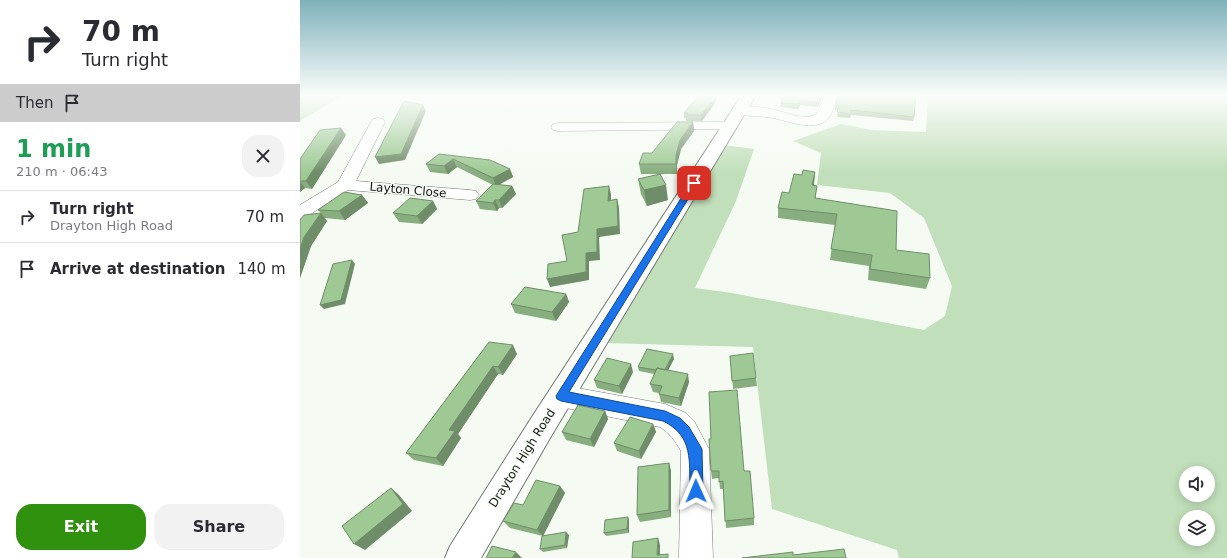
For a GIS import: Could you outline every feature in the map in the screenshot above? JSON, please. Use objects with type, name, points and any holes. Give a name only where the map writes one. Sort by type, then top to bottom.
[{"type":"main road","name":"Drayton High Road","points":[[462,558],[561,396],[734,121]]},
{"type":"street","points":[[558,128],[633,121]]},
{"type":"street","points":[[300,213],[345,185],[378,122]]},
{"type":"street","name":"Layton Close","points":[[345,185],[470,195]]},
{"type":"street","points":[[561,396],[665,416],[676,422],[684,430],[695,449],[696,558]]},
{"type":"green space","points":[[927,121],[1227,121],[1227,558],[899,558],[897,550],[772,509],[753,347],[604,343],[724,145],[754,149],[736,201],[695,288],[732,293],[924,330],[945,316],[952,286],[924,218],[890,193],[817,185],[821,153],[793,141],[841,124],[872,130],[926,132]]},
{"type":"building","points":[[394,121],[416,121],[401,154],[375,157]]},
{"type":"building","points":[[677,122],[693,122],[680,140],[676,155],[676,164],[639,164],[643,153],[652,153]]},
{"type":"building","points":[[341,128],[306,181],[300,181],[300,159],[320,130]]},
{"type":"building","points":[[439,154],[490,160],[510,169],[493,178],[453,159],[444,166],[426,164]]},
{"type":"building","points":[[803,170],[815,172],[812,185],[817,186],[815,198],[897,211],[896,250],[929,254],[930,278],[870,269],[872,255],[831,249],[837,214],[778,208],[782,192],[789,193],[794,174],[802,175]]},
{"type":"building","points":[[660,174],[666,185],[644,190],[638,179]]},
{"type":"building","points":[[493,184],[512,186],[499,200],[495,200],[493,203],[476,201]]},
{"type":"building","points":[[609,186],[608,201],[617,199],[618,226],[597,229],[597,252],[586,253],[586,272],[547,279],[548,264],[567,261],[562,235],[578,232],[584,189]]},
{"type":"building","points":[[344,192],[362,195],[339,211],[318,210]]},
{"type":"building","points":[[410,198],[433,201],[417,216],[393,213]]},
{"type":"building","points":[[321,213],[304,237],[300,249],[300,220],[304,215]]},
{"type":"building","points":[[352,260],[341,300],[320,305],[333,264]]},
{"type":"building","points":[[525,287],[566,294],[552,312],[511,304]]},
{"type":"building","points":[[489,342],[513,345],[498,367],[493,366],[449,430],[455,431],[436,458],[406,453]]},
{"type":"building","points":[[647,349],[673,354],[665,370],[638,367]]},
{"type":"building","points":[[753,353],[756,378],[732,381],[730,356]]},
{"type":"building","points":[[607,358],[631,364],[619,386],[594,380]]},
{"type":"building","points":[[657,368],[688,374],[679,398],[659,394],[662,386],[650,384]]},
{"type":"building","points":[[737,390],[744,471],[750,471],[754,518],[725,521],[723,481],[719,482],[719,471],[711,471],[709,392]]},
{"type":"building","points":[[578,405],[605,411],[590,439],[562,432]]},
{"type":"building","points":[[630,417],[653,424],[639,451],[614,443]]},
{"type":"building","points":[[669,463],[669,510],[637,515],[638,467]]},
{"type":"building","points":[[536,480],[560,486],[537,530],[503,521],[514,503],[523,505]]},
{"type":"building","points":[[391,488],[403,504],[354,544],[342,526]]},
{"type":"building","points":[[628,517],[627,529],[604,533],[605,520]]},
{"type":"building","points":[[566,532],[565,545],[540,549],[542,536]]},
{"type":"building","points":[[658,538],[657,555],[668,554],[668,558],[632,558],[633,542]]},
{"type":"building","points":[[492,546],[516,552],[512,558],[486,558]]},
{"type":"building","points":[[844,549],[846,558],[742,558],[793,552],[793,555]]},
{"type":"route","points":[[694,183],[561,396],[665,416],[676,422],[684,430],[695,449],[696,491]]}]
